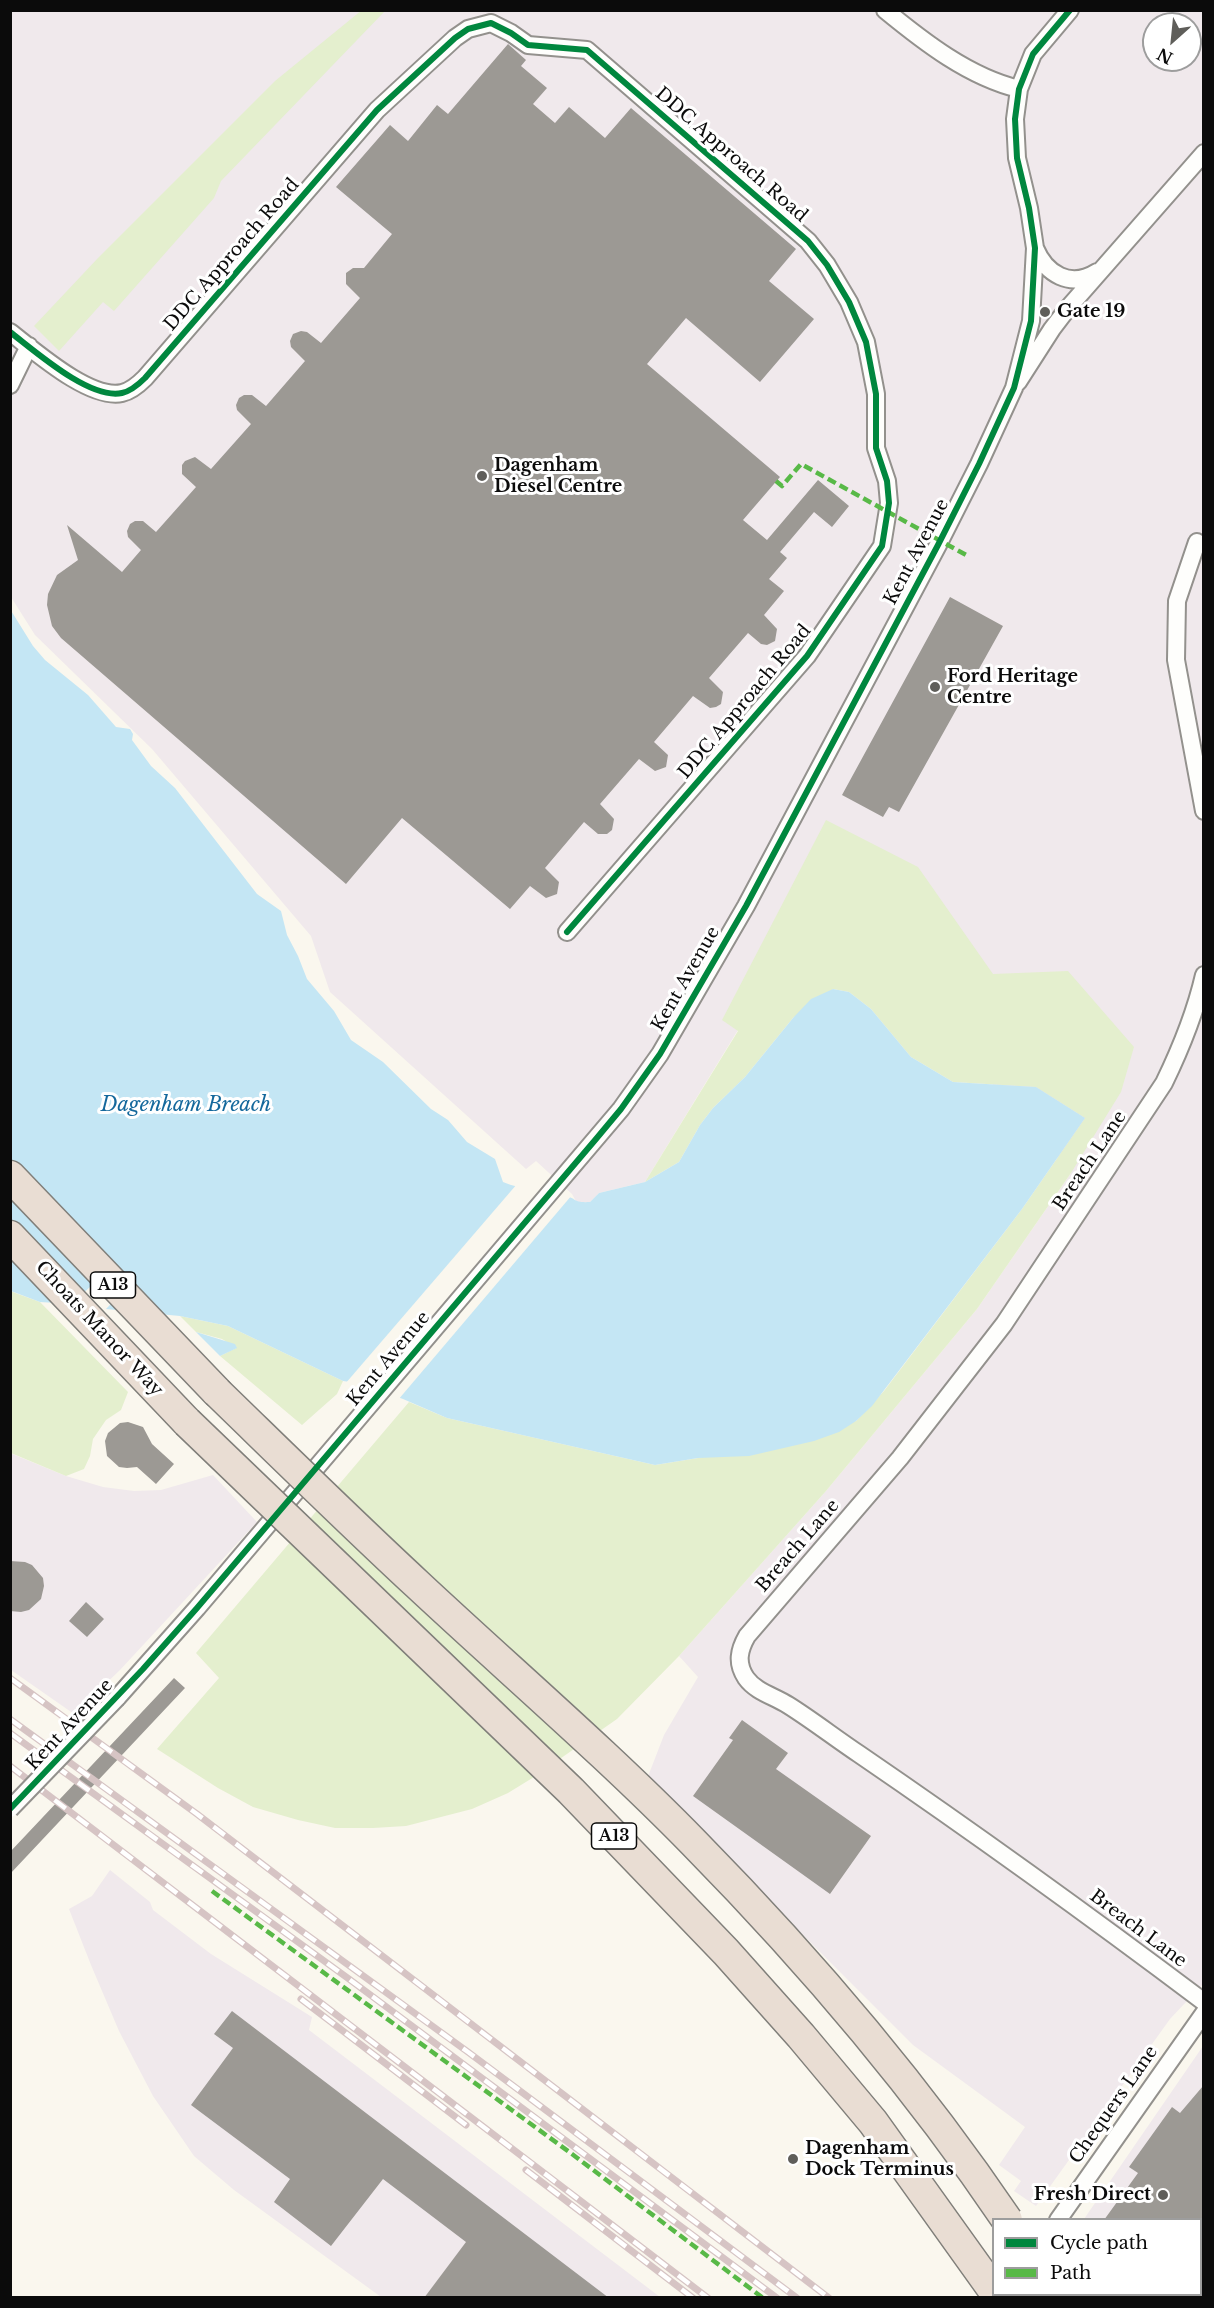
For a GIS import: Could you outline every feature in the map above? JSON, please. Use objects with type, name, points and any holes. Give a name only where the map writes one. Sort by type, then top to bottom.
[{"type":"highway","name":"A13","points":[[10,1176],[217,1392],[413,1581],[619,1771],[716,1866],[834,1994],[903,2076],[1006,2218]]},
{"type":"highway","name":"Choats Manor Way","points":[[10,1236],[187,1422],[571,1791],[726,1952],[873,2122],[992,2289]]},
{"type":"street","points":[[885,10],[941,51],[985,78],[1019,89]]},
{"type":"street","name":"Kent Avenue","points":[[10,1809],[117,1698],[197,1608],[560,1182],[621,1109],[660,1054],[746,906],[943,535],[1014,388],[1031,321],[1035,248],[1029,208],[1017,158],[1015,119],[1019,89],[1033,54],[1070,10]]},
{"type":"street","name":"DDC Approach Road","points":[[10,332],[89,389],[111,394],[124,393],[133,388],[146,378],[376,110],[461,34],[468,29],[491,23],[528,45],[586,50],[808,241],[827,266],[849,302],[866,342],[875,386],[876,448],[886,481],[889,502],[882,546],[807,656],[567,932]]},
{"type":"street","points":[[1014,388],[1052,329],[1203,153]]},
{"type":"street","points":[[1035,248],[1049,271],[1064,278],[1084,279],[1105,267]]},
{"type":"street","points":[[10,385],[29,346]]},
{"type":"street","points":[[1197,542],[1177,601],[1176,660],[1203,811]]},
{"type":"street","name":"Breach Lane","points":[[1203,975],[1197,1004],[1184,1041],[1164,1083],[1017,1305],[900,1458],[747,1636],[742,1645],[739,1662],[747,1679],[757,1689],[786,1704],[927,1801],[1094,1919],[1203,2002]]},
{"type":"street","name":"Chequers Lane","points":[[1059,2218],[1203,2013]]},
{"type":"shaded area","points":[[10,11],[1203,11],[1203,1984],[1170,2019],[1036,2206],[1014,2191],[1021,2181],[999,2165],[1025,2127],[913,2045],[647,1779],[664,1735],[698,1677],[679,1656],[826,1491],[977,1309],[1071,1173],[840,912],[738,1030],[645,1182],[599,1193],[590,1202],[577,1203],[572,1194],[536,1161],[526,1169],[330,992],[311,936],[152,749],[35,635],[11,597]]},
{"type":"shaded area","points":[[10,1453],[66,1476],[103,1487],[134,1491],[161,1490],[213,1475],[257,1522],[120,1670],[74,1714],[11,1670]]},
{"type":"shaded area","points":[[110,1870],[150,1902],[153,1910],[211,1954],[312,2017],[309,2030],[660,2297],[381,2297],[234,2190],[194,2156],[153,2096],[119,2031],[69,1909],[92,1896]]},
{"type":"shaded area","name":"Fresh Direct","points":[[1203,2046],[1203,2297],[1030,2298],[1032,2296],[1202,2296],[1202,2218],[1085,2218]]},
{"type":"green space","points":[[362,10],[385,11],[221,181],[214,198],[114,311],[103,302],[59,351],[34,326],[98,258],[275,81]]},
{"type":"green space","points":[[826,820],[918,867],[993,974],[1068,971],[1134,1047],[1121,1092],[1071,1173],[977,1309],[826,1491],[679,1656],[617,1719],[508,1793],[472,1809],[406,1826],[335,1828],[253,1807],[218,1788],[157,1749],[219,1678],[196,1653],[409,1402],[447,1418],[655,1465],[698,1458],[856,1421],[884,1391],[1022,1209],[1085,1118],[1036,1087],[953,1082],[911,1057],[871,1009],[849,992],[833,989],[793,1018],[745,1077],[713,1108],[700,1125],[679,1162],[645,1182],[738,1031],[722,1020]]},
{"type":"green space","points":[[10,1291],[40,1302],[128,1392],[121,1410],[106,1420],[93,1439],[90,1456],[84,1469],[66,1476],[11,1453]]},
{"type":"green space","points":[[180,1316],[228,1326],[343,1381],[337,1394],[302,1425],[220,1356],[236,1348],[222,1339],[196,1332]]},
{"type":"water","name":"Dagenham Breach","points":[[10,609],[33,646],[45,660],[88,695],[116,727],[130,729],[133,734],[132,740],[151,766],[175,788],[257,894],[281,911],[287,935],[307,979],[334,1011],[351,1040],[383,1062],[431,1109],[448,1120],[467,1142],[495,1159],[503,1182],[590,1202],[599,1193],[645,1182],[679,1162],[700,1125],[713,1108],[745,1077],[793,1018],[811,999],[833,989],[849,992],[871,1009],[911,1057],[953,1082],[1036,1087],[1085,1118],[1022,1209],[872,1406],[856,1421],[839,1432],[814,1441],[749,1456],[698,1458],[655,1465],[447,1418],[403,1399],[357,1383],[343,1381],[228,1326],[180,1316],[106,1309],[132,1282],[114,1264],[72,1304],[40,1302],[11,1291]]},
{"type":"water","points":[[196,1332],[235,1344],[237,1348],[220,1356]]},
{"type":"pier","points":[[517,1184],[572,1195],[398,1400],[345,1384]]},
{"type":"building","name":"Dagenham Diesel Centre","points":[[508,44],[526,60],[521,66],[547,88],[533,104],[555,123],[569,107],[605,138],[631,108],[796,249],[769,281],[814,319],[760,382],[686,318],[647,364],[780,477],[743,520],[767,540],[818,480],[849,506],[832,527],[814,512],[780,552],[787,558],[769,579],[784,591],[764,615],[777,629],[775,641],[767,645],[761,644],[748,633],[709,678],[723,692],[721,704],[710,708],[693,696],[654,742],[668,755],[666,767],[655,771],[639,759],[600,804],[614,819],[612,830],[607,834],[598,834],[584,822],[545,868],[559,882],[557,894],[546,898],[530,886],[510,909],[402,818],[346,884],[61,638],[52,626],[47,605],[48,594],[57,575],[78,560],[67,525],[122,572],[141,550],[128,537],[127,531],[130,524],[143,521],[156,532],[196,487],[182,474],[182,465],[185,461],[195,457],[211,469],[251,424],[237,410],[236,405],[239,398],[252,395],[266,406],[305,361],[291,347],[290,341],[293,334],[301,331],[307,332],[321,343],[360,298],[346,284],[346,273],[353,268],[364,268],[392,234],[336,187],[390,125],[408,141],[437,105],[448,114]]},
{"type":"building","name":"Ford Heritage Centre","points":[[950,597],[1003,626],[899,812],[889,807],[883,817],[842,795]]},
{"type":"building","points":[[128,1422],[143,1427],[152,1444],[174,1464],[156,1484],[137,1467],[119,1467],[107,1456],[105,1441],[108,1433],[120,1423]]},
{"type":"building","points":[[10,1561],[32,1565],[43,1578],[41,1599],[29,1610],[10,1611]]},
{"type":"building","points":[[86,1602],[104,1619],[87,1637],[69,1621]]},
{"type":"building","points":[[174,1678],[185,1688],[10,1874],[10,1852]]},
{"type":"building","points":[[742,1720],[788,1753],[776,1769],[871,1836],[830,1894],[693,1796],[733,1740],[729,1738]]},
{"type":"building","points":[[232,2011],[609,2298],[424,2298],[466,2242],[383,2179],[331,2246],[274,2202],[290,2179],[191,2105],[233,2048],[214,2034]]},
{"type":"building","name":"Fresh Direct","points":[[1203,2086],[1203,2220],[1202,2218],[1105,2218],[1138,2173],[1129,2167],[1172,2107],[1180,2113]]},
{"type":"railway","points":[[10,1678],[197,1814],[829,2298]]},
{"type":"railway","points":[[10,1719],[468,2052],[797,2298]]},
{"type":"railway","points":[[10,1733],[349,1979],[777,2298]]},
{"type":"railway","points":[[10,1766],[708,2298]]},
{"type":"railway","points":[[301,1999],[466,2125]]},
{"type":"railway","points":[[526,2170],[693,2298]]},
{"type":"marked path","points":[[776,481],[782,486],[801,464],[968,556]]},
{"type":"marked path","points":[[212,1891],[572,2154],[763,2298]]},
{"type":"cycle path","points":[[10,1809],[143,1669],[197,1608],[596,1139],[621,1109],[660,1054],[746,906],[938,545],[1014,388],[1031,321],[1035,248],[1029,208],[1017,158],[1015,119],[1019,89],[1033,54],[1070,10]]},
{"type":"cycle path","points":[[10,332],[48,362],[79,382],[109,393],[122,393],[132,389],[145,378],[377,110],[455,38],[468,29],[491,23],[528,45],[587,50],[808,241],[827,265],[849,302],[866,342],[876,394],[876,448],[887,481],[889,503],[882,546],[807,656],[567,932]]},
{"type":"place","name":"Gate 19","points":[[1045,312]]},
{"type":"place","name":"Dagenham Diesel Centre","points":[[482,476]]},
{"type":"place","name":"Ford Heritage Centre","points":[[935,687]]},
{"type":"place","name":"Dagenham Dock Terminus","points":[[793,2159]]},
{"type":"place","name":"Fresh Direct","points":[[1163,2195]]}]
